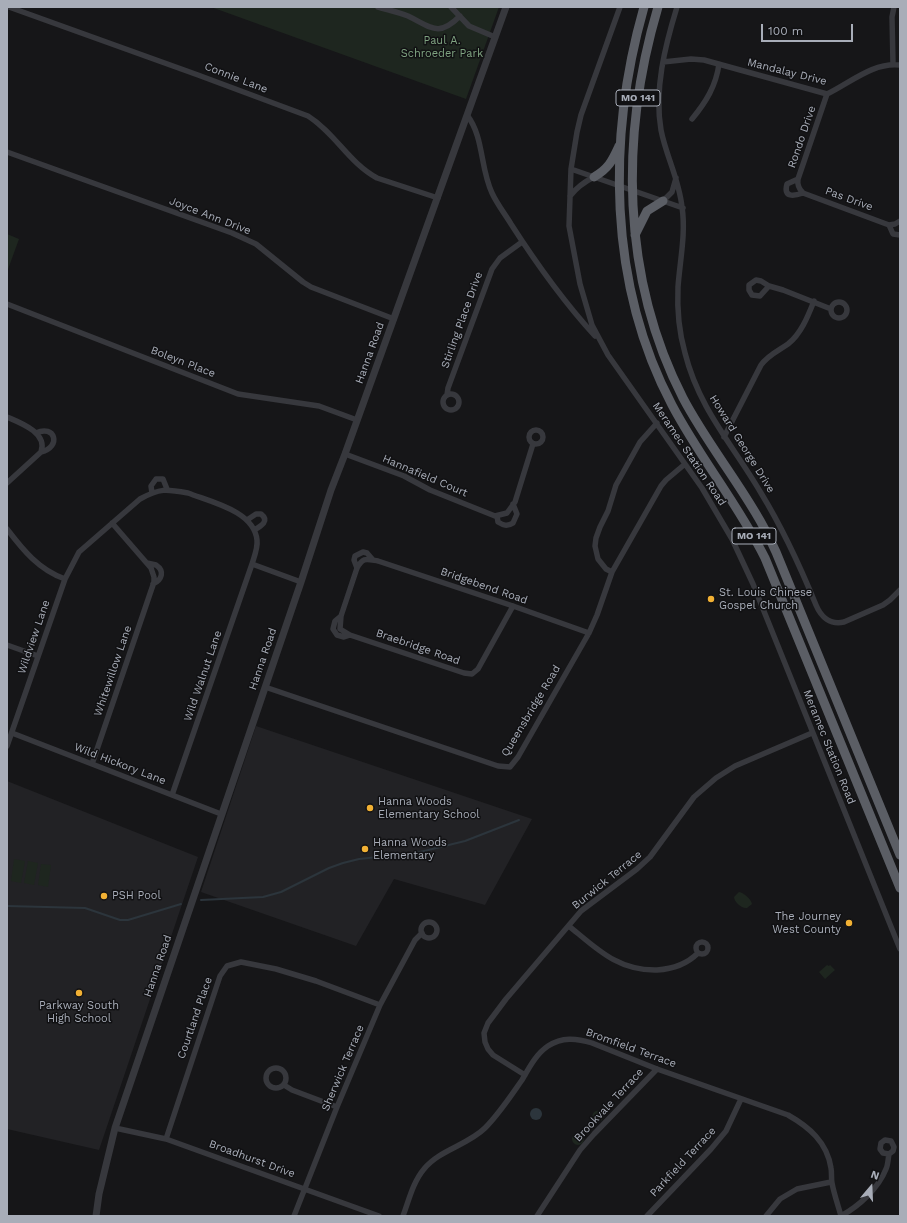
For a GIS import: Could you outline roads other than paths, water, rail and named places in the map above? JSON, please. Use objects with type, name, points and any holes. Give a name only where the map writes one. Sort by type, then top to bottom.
[{"type":"highway","name":"MO 141","points":[[644,7],[628,79],[621,143],[619,186],[622,233],[628,278],[638,321],[653,364],[682,424],[744,518],[765,558],[900,888]]},
{"type":"highway","name":"MO 141","points":[[658,7],[645,57],[633,145],[632,190],[635,234],[639,268],[647,302],[667,364],[694,418],[756,512],[776,552],[900,855]]},
{"type":"highway","points":[[594,177],[604,172],[609,166],[621,143]]},
{"type":"highway","points":[[635,234],[648,212],[663,201]]},
{"type":"street","name":"Connie Lane","points":[[9,7],[308,116],[322,126],[361,168],[369,174],[438,198]]},
{"type":"street","points":[[378,7],[400,13],[423,26],[436,29],[444,28],[460,16]]},
{"type":"street","points":[[451,7],[473,29],[495,38]]},
{"type":"street","name":"Hanna Road","points":[[96,1216],[99,1194],[115,1128],[265,687],[330,490],[345,454],[506,7]]},
{"type":"street","name":"Meramec Station Road","points":[[620,7],[581,115],[572,169],[569,226],[580,284],[592,325],[608,355],[702,488],[732,539],[753,584],[900,949]]},
{"type":"street","name":"Howard George Drive","points":[[677,7],[663,62],[659,92],[660,116],[664,141],[676,177],[683,208],[683,236],[678,294],[680,325],[689,368],[696,387],[707,411],[760,491],[781,526],[818,611],[828,620],[839,622],[850,619],[890,600],[900,590]]},
{"type":"street","points":[[893,64],[892,17],[894,7]]},
{"type":"street","name":"Mandalay Drive","points":[[663,62],[691,59],[704,60],[827,94],[863,74],[885,65],[900,65]]},
{"type":"street","points":[[692,119],[710,93],[720,64]]},
{"type":"street","name":"Rondo Drive","points":[[803,193],[798,186],[798,179],[827,94]]},
{"type":"street","points":[[467,115],[477,131],[482,160],[492,194],[522,242],[573,312],[601,342]]},
{"type":"street","name":"Joyce Ann Drive","points":[[7,152],[232,233],[256,244],[303,282],[394,319]]},
{"type":"street","points":[[572,169],[683,208]]},
{"type":"street","points":[[570,197],[576,188],[594,177]]},
{"type":"street","points":[[663,201],[672,192],[676,177]]},
{"type":"street","name":"Pas Drive","points":[[798,179],[787,184],[786,186],[787,192],[791,196],[803,193],[889,225],[898,223]]},
{"type":"street","points":[[889,225],[893,234],[900,234]]},
{"type":"street","name":"Stirling Place Drive","points":[[447,395],[448,388],[492,269],[500,258],[522,242]]},
{"type":"street","points":[[769,286],[814,301],[831,309]]},
{"type":"street","points":[[724,437],[761,365],[766,358],[788,344],[795,337],[807,317],[814,301]]},
{"type":"street","name":"Boleyn Place","points":[[7,304],[238,394],[320,406],[357,420]]},
{"type":"street","points":[[7,417],[36,433],[42,440],[42,452]]},
{"type":"street","points":[[612,572],[606,569],[598,559],[595,546],[596,538],[608,511],[616,485],[640,442],[657,423]]},
{"type":"street","points":[[7,483],[42,452],[50,449],[53,445],[54,440],[52,434],[48,431],[42,430],[36,433]]},
{"type":"street","name":"Hannafield Court","points":[[345,454],[404,476],[430,490],[497,516],[498,522],[509,526],[513,524],[517,514],[513,504],[533,444]]},
{"type":"street","name":"Queensbridge Road","points":[[265,687],[490,764],[505,767],[510,766],[518,757],[589,633],[612,572],[661,486],[685,464]]},
{"type":"street","points":[[167,489],[163,480],[156,479],[151,486],[152,493],[167,489],[188,493],[234,511],[247,520],[254,530],[263,524],[265,520],[261,514],[256,514],[247,520]]},
{"type":"street","name":"Wildview Lane","points":[[7,746],[64,579],[79,552],[140,499],[152,493]]},
{"type":"street","points":[[497,516],[507,513],[513,504]]},
{"type":"street","name":"Whitewillow Lane","points":[[92,764],[153,584],[154,577],[147,563],[112,523]]},
{"type":"street","points":[[7,529],[26,553],[37,563],[54,575],[64,579]]},
{"type":"street","name":"Wild Walnut Lane","points":[[172,795],[252,564],[258,541],[254,530]]},
{"type":"street","name":"Bridgebend Road","points":[[340,629],[341,616],[357,568],[360,561],[364,559],[373,560],[513,606],[589,633]]},
{"type":"street","points":[[252,564],[300,582]]},
{"type":"street","name":"Braebridge Road","points":[[340,629],[350,635],[464,673],[472,674],[478,669],[513,606]]},
{"type":"street","name":"Braebridge Road","points":[[341,616],[335,621],[334,629],[337,635],[344,637],[350,635]]},
{"type":"street","points":[[7,645],[38,656]]},
{"type":"street","name":"Wild Hickory Lane","points":[[12,733],[221,814]]},
{"type":"street","name":"Burwick Terrace","points":[[524,1075],[493,1055],[485,1042],[484,1033],[488,1023],[506,999],[581,911],[637,869],[650,857],[694,797],[716,778],[735,766],[812,733]]},
{"type":"street","points":[[569,926],[611,959],[620,964],[639,969],[665,970],[674,968],[689,961],[698,953]]},
{"type":"street","name":"Sherwick Terrace","points":[[294,1216],[380,1004],[415,940],[422,933]]},
{"type":"street","name":"Courtland Place","points":[[166,1139],[220,976],[227,966],[241,962],[276,969],[316,981],[380,1004]]},
{"type":"street","name":"Bromfield Terrace","points":[[403,1216],[418,1178],[425,1167],[438,1157],[483,1130],[504,1107],[537,1056],[546,1047],[557,1041],[568,1039],[592,1043],[657,1069],[788,1115],[811,1130],[820,1140],[826,1151],[831,1168],[831,1182],[841,1216]]},
{"type":"street","name":"Brookvale Terrace","points":[[537,1216],[580,1150],[657,1069]]},
{"type":"street","points":[[284,1085],[292,1090],[337,1107]]},
{"type":"street","name":"Parkfield Terrace","points":[[647,1216],[711,1149],[726,1131],[741,1099]]},
{"type":"street","name":"Broadhurst Drive","points":[[115,1128],[166,1139],[379,1216]]},
{"type":"street","points":[[841,1216],[860,1203],[877,1184],[886,1169],[888,1154]]},
{"type":"street","points":[[766,1216],[780,1200],[797,1189],[831,1182]]},
{"type":"waterway","points":[[201,900],[263,897],[281,892],[329,868],[343,863],[359,859],[416,853],[465,841],[519,820]]},
{"type":"waterway","points":[[7,906],[85,908],[120,920],[128,920],[181,904]]},
{"type":"place","name":"St. Louis Chinese Gospel Church","points":[[711,599]]},
{"type":"place","name":"Hanna Woods Elementary School","points":[[370,808]]},
{"type":"place","name":"Hanna Woods Elementary","points":[[365,849]]},
{"type":"place","name":"PSH Pool","points":[[104,896]]},
{"type":"place","name":"The Journey West County","points":[[849,923]]},
{"type":"place","name":"Parkway South High School","points":[[79,993]]},
{"type":"park label","name":"Paul A. Schroeder Park","points":[[442,47]]}]
